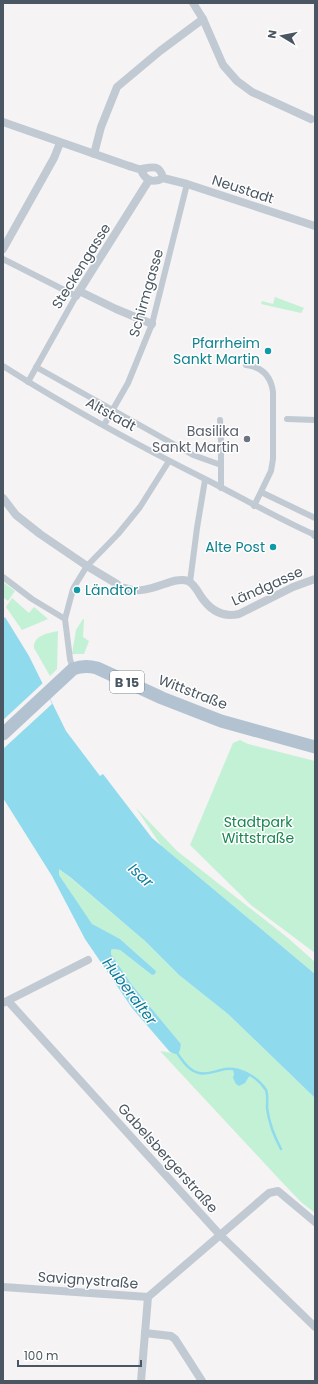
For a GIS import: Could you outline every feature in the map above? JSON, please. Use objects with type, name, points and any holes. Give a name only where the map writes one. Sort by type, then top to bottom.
[{"type":"main road","name":"Wittstraße","points":[[73,669],[82,667],[97,668],[162,698],[221,721],[315,747]]},
{"type":"main road","points":[[3,734],[73,669]]},
{"type":"street","points":[[193,3],[203,19],[222,65],[237,81],[252,92],[311,119]]},
{"type":"street","points":[[94,154],[101,127],[117,87],[160,51],[203,19]]},
{"type":"street","name":"Neustadt","points":[[3,122],[141,170],[152,166],[158,168],[162,172],[163,178]]},
{"type":"street","points":[[3,249],[54,158],[60,143]]},
{"type":"street","points":[[141,170],[143,175],[149,180]]},
{"type":"street","name":"Neustadt","points":[[149,180],[158,181],[163,178],[187,184],[315,226]]},
{"type":"street","name":"Steckengasse","points":[[28,382],[78,294],[149,180]]},
{"type":"street","name":"Schirmgasse","points":[[104,425],[128,383],[152,324],[187,184]]},
{"type":"street","points":[[3,259],[78,294],[152,324]]},
{"type":"street","points":[[246,365],[256,367],[266,374],[272,384],[273,392],[273,459],[271,471],[254,506]]},
{"type":"street","name":"Altstadt","points":[[3,366],[28,382],[169,461],[254,506],[315,535]]},
{"type":"street","name":"Altstadt","points":[[37,368],[193,455],[221,465]]},
{"type":"street","points":[[287,419],[315,420]]},
{"type":"street","points":[[220,420],[221,488]]},
{"type":"street","points":[[73,669],[70,659],[65,619],[74,588],[87,566],[118,534],[140,507],[169,461]]},
{"type":"street","points":[[3,498],[16,515],[40,534],[87,566],[121,586],[140,591],[175,581],[184,580],[190,582],[205,480]]},
{"type":"street","points":[[263,493],[315,518]]},
{"type":"street","points":[[3,577],[32,599],[65,619]]},
{"type":"street","name":"Ländgasse","points":[[190,582],[207,605],[219,613],[230,616],[239,614],[293,587],[315,579]]},
{"type":"street","points":[[6,1002],[88,960]]},
{"type":"street","name":"Gabelsbergerstraße","points":[[6,1002],[220,1235],[315,1327]]},
{"type":"street","name":"Savignystraße","points":[[3,1287],[148,1297],[269,1193],[278,1191],[315,1222]]},
{"type":"street","points":[[141,1381],[148,1297]]},
{"type":"street","points":[[145,1333],[171,1336],[175,1339],[202,1381]]},
{"type":"green space","points":[[275,297],[304,308],[301,313],[261,304],[262,301],[273,304]]},
{"type":"green space","points":[[3,582],[15,591],[8,601],[4,598],[3,600]]},
{"type":"green space","points":[[12,598],[29,613],[34,607],[48,619],[22,630],[6,607]]},
{"type":"green space","points":[[83,619],[83,637],[89,641],[84,654],[72,654],[76,630]]},
{"type":"green space","points":[[58,631],[57,669],[50,676],[34,648],[34,644],[42,635]]},
{"type":"green space","name":"Stadtpark Wittstraße","points":[[240,740],[248,744],[315,761],[315,953],[251,905],[190,845],[233,743]]},
{"type":"green space","points":[[136,808],[177,851],[288,938],[315,962],[315,974],[162,847]]},
{"type":"green space","points":[[60,869],[145,941],[179,975],[228,1014],[315,1098],[315,1213],[301,1202],[160,1051],[178,1054],[181,1044],[132,985],[111,954],[111,950],[120,950],[152,975],[156,971],[120,939],[92,925],[59,875],[58,870]]},
{"type":"water","name":"Isar","points":[[5,617],[29,656],[66,731],[100,776],[103,774],[152,838],[315,974],[315,1098],[228,1014],[179,975],[145,941],[59,869],[59,875],[92,924],[120,939],[156,971],[155,974],[152,975],[120,950],[111,950],[111,954],[132,985],[181,1044],[178,1054],[170,1052],[132,1008],[85,939],[52,876],[3,798],[3,619]]},
{"type":"water","points":[[233,1070],[250,1075],[245,1083],[239,1086],[233,1078]]},
{"type":"pier","points":[[43,683],[52,704],[3,749],[3,720]]},
{"type":"waterway","name":"Huberalter","points":[[177,1053],[186,1065],[195,1072],[202,1074],[234,1069],[240,1070],[257,1080],[266,1090],[269,1119],[281,1149]]},
{"type":"place","name":"Pfarrheim Sankt Martin","points":[[268,351]]},
{"type":"place","name":"Basilika Sankt Martin","points":[[247,439]]},
{"type":"place","name":"Alte Post","points":[[273,547]]},
{"type":"place","name":"Ländtor","points":[[77,590]]}]
